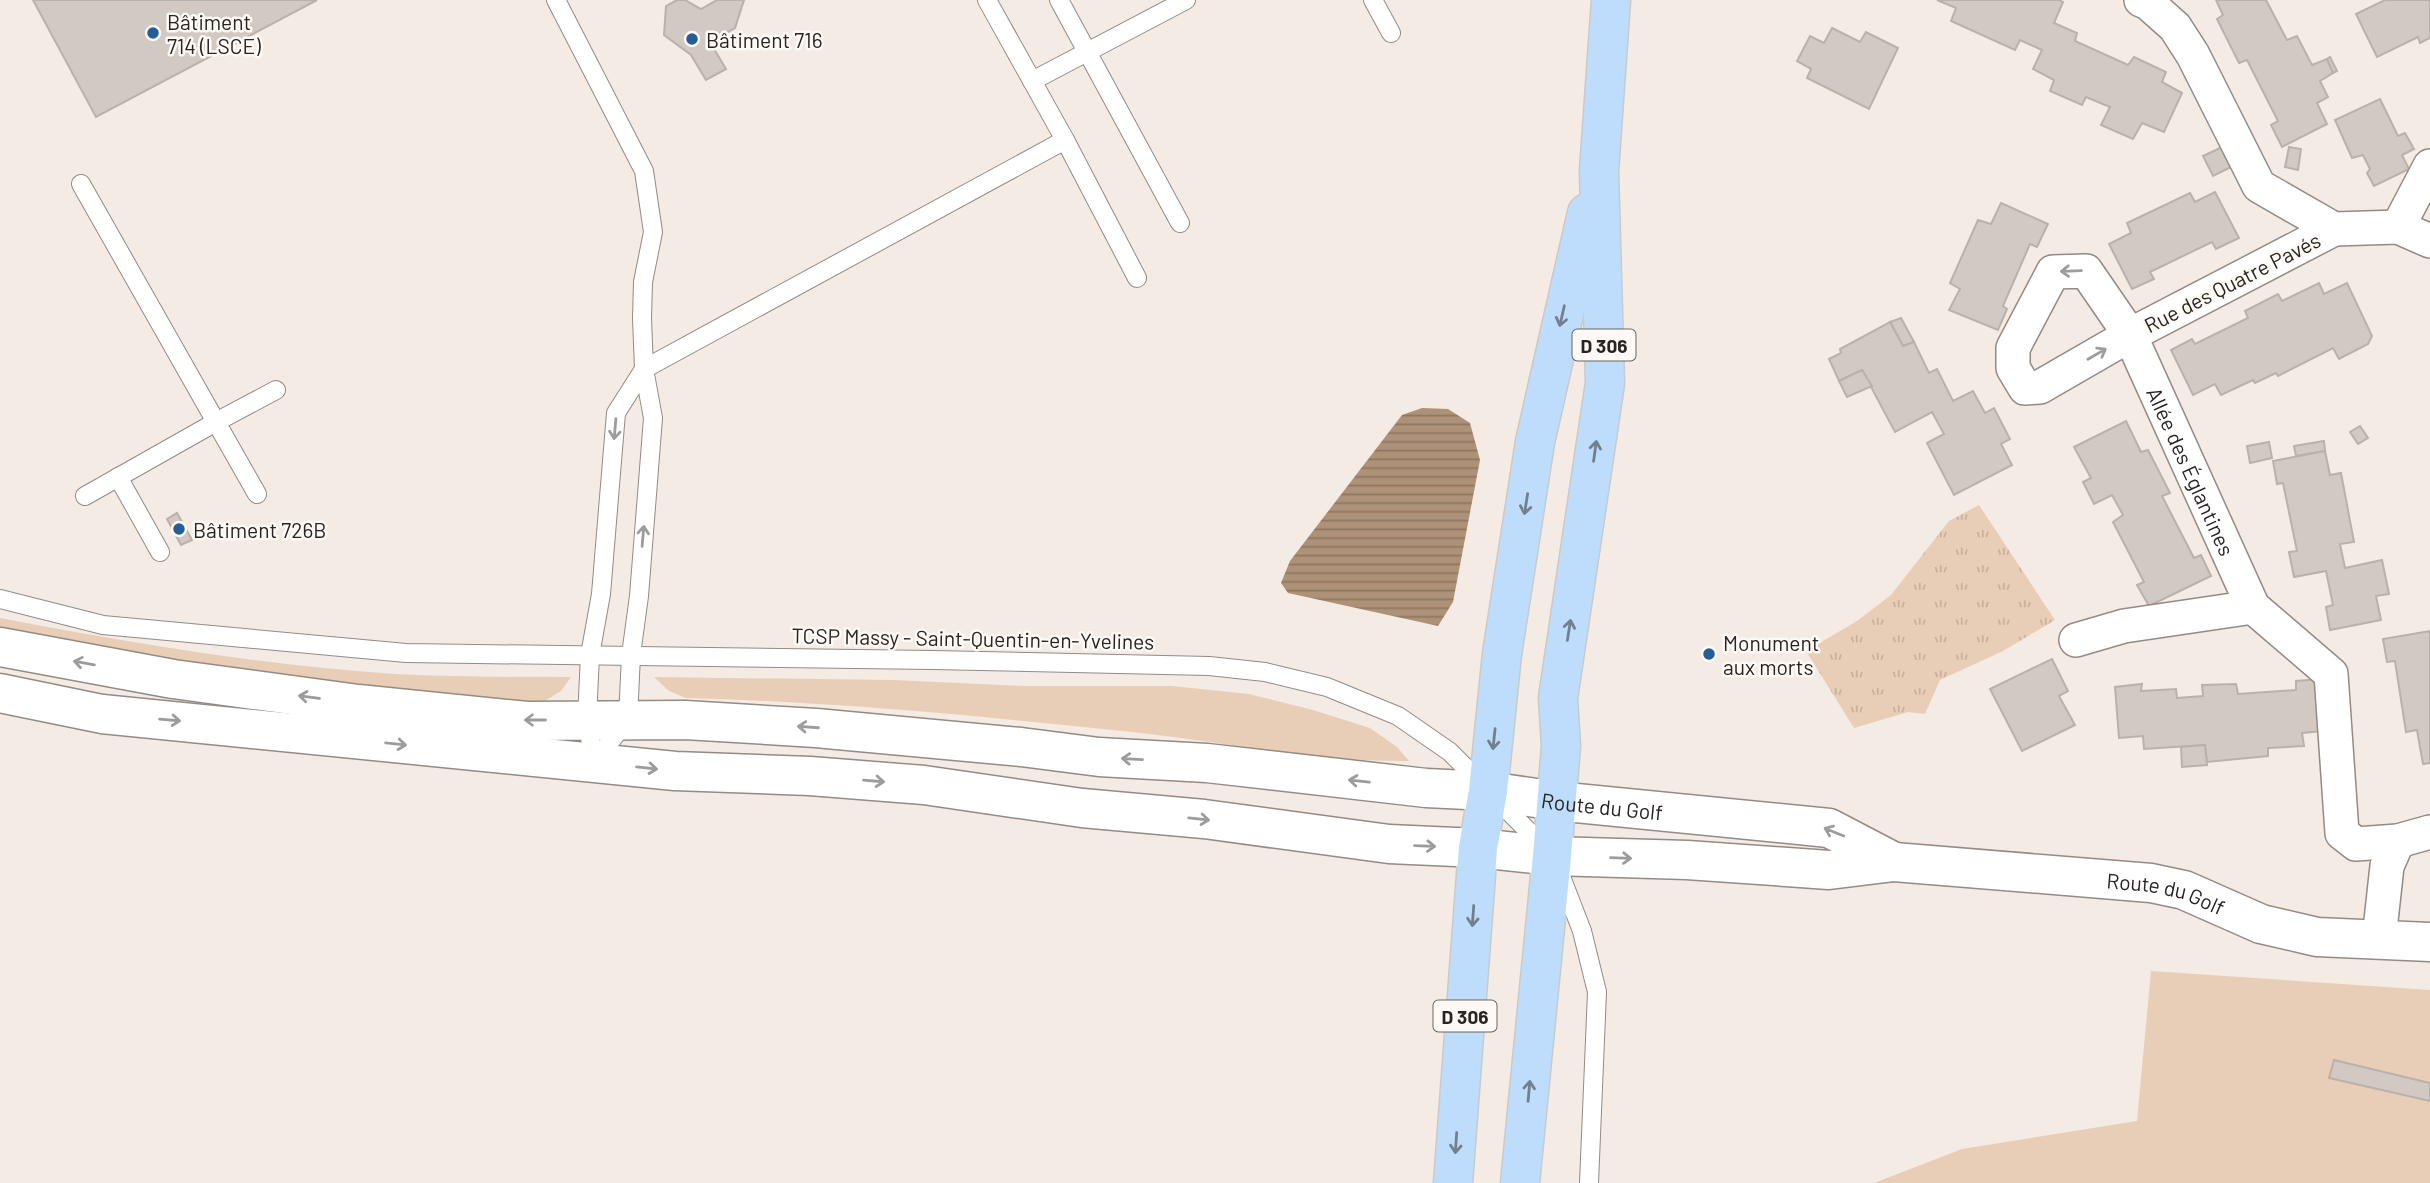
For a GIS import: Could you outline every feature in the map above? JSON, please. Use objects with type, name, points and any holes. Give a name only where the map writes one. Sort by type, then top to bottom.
[{"type":"main road","name":"D 306","points":[[1520,1183],[1561,746],[1559,690],[1605,383],[1599,171],[1611,0]]},
{"type":"main road","name":"D 306","points":[[1453,1183],[1478,848],[1488,791],[1502,654],[1535,442],[1577,250],[1599,171]]},
{"type":"main road","name":"Route du Golf","points":[[0,648],[173,679],[358,704],[527,721],[628,719],[816,728],[1098,757],[1207,763],[1426,788],[1488,791],[1556,801],[1829,828],[1894,862]]},
{"type":"main road","name":"Route du Golf","points":[[0,693],[102,714],[675,771],[810,776],[924,785],[1082,808],[1204,820],[1389,844],[1478,848],[1552,856],[1687,860],[1829,870],[1894,862],[2151,883],[2184,890],[2261,924],[2317,937],[2430,942]]},
{"type":"street","points":[[2141,0],[2175,27],[2193,55],[2259,186],[2334,229],[2398,227],[2430,241]]},
{"type":"street","points":[[2398,227],[2430,166]]},
{"type":"street","name":"Rue des Quatre Pavés","points":[[2130,335],[2334,229]]},
{"type":"street","name":"Allée des Églantines","points":[[2130,335],[2253,607],[2331,674],[2342,833],[2356,844],[2398,841],[2430,832]]},
{"type":"street","points":[[2076,640],[2124,625],[2253,607]]},
{"type":"street","points":[[2379,939],[2387,866],[2398,841]]},
{"type":"lane","points":[[555,0],[643,171],[653,232],[643,282],[642,318],[644,369],[653,418],[639,596],[631,654],[628,719],[594,762]]},
{"type":"lane","points":[[987,0],[1065,140],[1137,278]]},
{"type":"lane","points":[[1059,0],[1180,223]]},
{"type":"lane","points":[[1032,81],[1186,0]]},
{"type":"lane","points":[[1373,0],[1391,33]]},
{"type":"lane","points":[[594,762],[587,719],[590,655],[601,594],[617,414],[644,369],[1065,140]]},
{"type":"lane","points":[[81,184],[257,495]]},
{"type":"lane","points":[[85,496],[276,390]]},
{"type":"lane","points":[[118,477],[160,552]]},
{"type":"lane","name":"TCSP Massy - Saint-Quentin-en-Yvelines","points":[[0,600],[103,625],[405,653],[631,654],[1209,666],[1265,672],[1327,687],[1398,716],[1450,752],[1552,856],[1582,931],[1597,992],[1589,1183]]},
{"type":"green space","points":[[1979,505],[2055,620],[2003,651],[1940,680],[1925,714],[1908,712],[1854,728],[1806,651],[1857,621],[1891,595],[1949,521]]},
{"type":"green space","points":[[0,618],[147,644],[295,665],[417,675],[571,677],[561,691],[535,707],[451,702],[0,634]]},
{"type":"green space","points":[[654,677],[893,680],[1025,686],[1172,686],[1249,694],[1370,728],[1397,747],[1409,761],[1309,755],[1141,733],[971,716],[800,703],[686,698],[669,691]]},
{"type":"green space","points":[[2151,971],[2430,990],[2430,1183],[1874,1183],[1962,1149],[2137,1121]]},
{"type":"shaded area","points":[[1422,408],[1448,409],[1470,423],[1480,460],[1453,602],[1438,626],[1288,593],[1281,583],[1290,561],[1402,415]]},
{"type":"building","name":"Bâtiment 714 (LSCE)","points":[[33,0],[317,0],[96,117]]},
{"type":"building","name":"Bâtiment 716","points":[[677,0],[685,0],[701,9],[717,0],[744,0],[735,28],[710,42],[726,69],[706,80],[691,55],[664,35],[666,6]]},
{"type":"building","points":[[1937,0],[2063,2],[2054,23],[2077,33],[2075,41],[2128,65],[2134,57],[2166,72],[2162,82],[2182,93],[2164,132],[2142,123],[2133,139],[2101,125],[2110,107],[2086,97],[2082,105],[2050,91],[2054,80],[2033,69],[2042,50],[2020,40],[2015,50],[1951,21],[1956,8]]},
{"type":"building","points":[[2216,0],[2266,0],[2287,40],[2297,36],[2312,65],[2327,59],[2333,73],[2320,81],[2328,97],[2317,103],[2327,124],[2282,147],[2271,125],[2278,121],[2247,60],[2239,63],[2217,19],[2223,15]]},
{"type":"building","points":[[2385,0],[2430,0],[2430,38],[2420,43],[2418,37],[2377,57],[2356,14]]},
{"type":"building","points":[[1832,28],[1860,42],[1866,32],[1898,48],[1869,109],[1807,78],[1811,69],[1797,61],[1810,36],[1824,43]]},
{"type":"building","points":[[2330,57],[2337,71],[2333,73],[2327,59]]},
{"type":"building","points":[[2380,99],[2398,136],[2405,133],[2414,149],[2402,155],[2409,169],[2374,186],[2367,173],[2370,169],[2363,155],[2352,158],[2335,120]]},
{"type":"building","points":[[2222,147],[2233,166],[2213,176],[2203,156]]},
{"type":"building","points":[[2289,147],[2301,149],[2298,170],[2285,167]]},
{"type":"building","points":[[2215,192],[2239,238],[2216,249],[2212,242],[2150,272],[2154,279],[2132,289],[2109,244],[2131,233],[2127,223],[2190,193],[2195,202]]},
{"type":"building","points":[[2001,203],[2048,224],[2037,247],[2030,244],[2003,306],[2007,309],[1998,330],[1949,310],[1960,289],[1950,283],[1978,220],[1991,224]]},
{"type":"building","points":[[2319,283],[2324,294],[2347,283],[2372,336],[2368,344],[2339,359],[2333,348],[2278,376],[2276,373],[2255,383],[2253,380],[2221,395],[2215,384],[2193,395],[2171,350],[2192,339],[2195,344],[2248,318],[2245,311],[2278,294],[2282,301]]},
{"type":"building","points":[[1901,318],[1914,342],[1903,346],[1890,322]]},
{"type":"building","points":[[1890,322],[1903,346],[1914,342],[1929,373],[1937,369],[1953,401],[1973,391],[1985,413],[1994,408],[2010,439],[2001,444],[2012,465],[1954,495],[1927,443],[1944,434],[1932,412],[1895,432],[1862,370],[1839,381],[1829,359],[1841,353],[1840,349]]},
{"type":"building","points":[[1862,370],[1872,386],[1847,397],[1839,381]]},
{"type":"building","points":[[2126,421],[2141,452],[2148,450],[2170,493],[2162,496],[2194,558],[2201,555],[2211,576],[2149,606],[2137,585],[2144,582],[2113,522],[2123,515],[2112,495],[2094,504],[2083,482],[2091,478],[2074,447]]},
{"type":"building","points":[[2360,426],[2368,438],[2358,444],[2350,432]]},
{"type":"building","points":[[2324,441],[2325,451],[2296,456],[2294,446]]},
{"type":"building","points":[[2269,442],[2272,458],[2250,463],[2247,446]]},
{"type":"building","points":[[2325,451],[2330,475],[2341,473],[2354,542],[2340,544],[2345,568],[2382,560],[2389,594],[2376,596],[2381,620],[2330,630],[2326,607],[2333,605],[2326,571],[2294,577],[2289,552],[2297,551],[2283,483],[2277,484],[2273,461]]},
{"type":"building","name":"Bâtiment 726B","points":[[177,513],[192,540],[181,545],[167,519]]},
{"type":"building","points":[[2430,631],[2430,763],[2423,764],[2417,730],[2406,732],[2395,661],[2387,662],[2383,639]]},
{"type":"building","points":[[2052,659],[2068,691],[2059,696],[2075,725],[2022,751],[1990,689]]},
{"type":"building","points":[[2320,679],[2323,731],[2302,733],[2304,746],[2268,748],[2268,756],[2207,762],[2205,745],[2144,749],[2143,736],[2119,738],[2115,687],[2142,684],[2141,691],[2176,689],[2177,698],[2203,696],[2202,685],[2236,684],[2238,694],[2296,690],[2296,681]]},
{"type":"building","points":[[2205,745],[2207,765],[2182,767],[2181,747]]},
{"type":"building","points":[[2334,1060],[2430,1083],[2430,1101],[2329,1078]]},
{"type":"place","name":"Bâtiment 714 (LSCE)","points":[[153,33]]},
{"type":"place","name":"Bâtiment 716","points":[[692,39]]},
{"type":"place","name":"Bâtiment 726B","points":[[179,529]]},
{"type":"place","name":"Monument aux morts","points":[[1709,654]]}]
